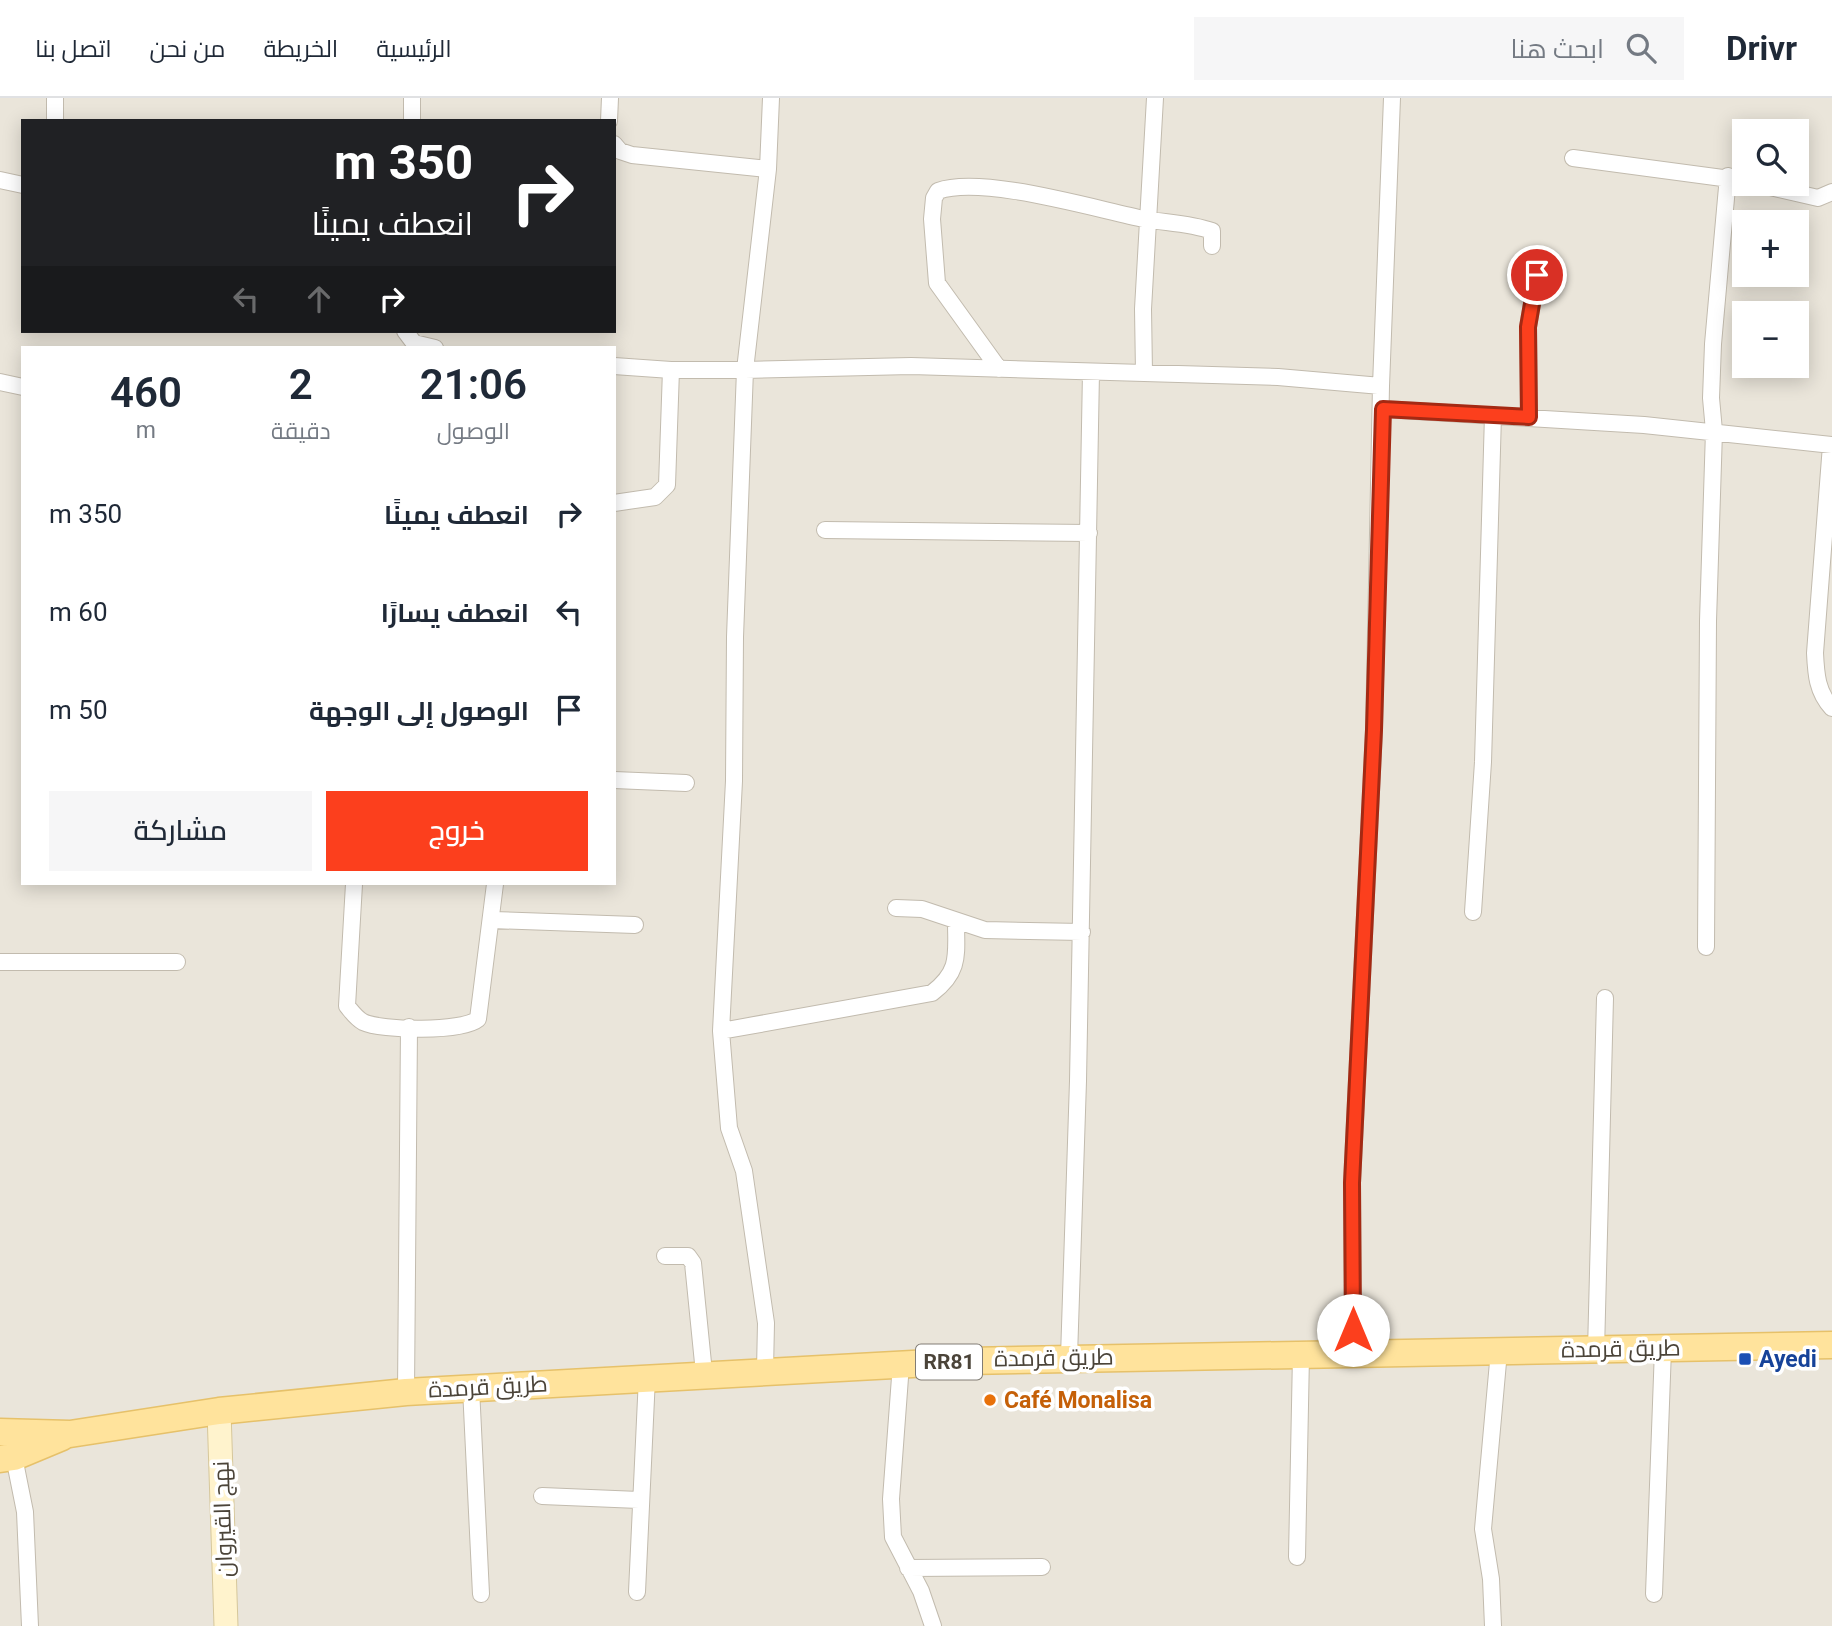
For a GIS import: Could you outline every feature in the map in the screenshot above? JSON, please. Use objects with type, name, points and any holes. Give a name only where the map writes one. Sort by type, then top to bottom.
[{"type":"main road","name":"طريق قرمدة","points":[[0,1432],[70,1434],[219,1411],[406,1391],[765,1370],[1069,1357],[1832,1345]]},
{"type":"main road","name":"طريق قرمدة","points":[[7,1458],[70,1434]]},
{"type":"street","points":[[55,98],[55,119]]},
{"type":"street","points":[[412,98],[412,119]]},
{"type":"street","points":[[608,119],[610,98]]},
{"type":"street","points":[[765,1370],[766,1323],[744,1171],[734,1152],[729,1128],[721,1031],[734,781],[735,637],[745,370],[768,169],[771,98]]},
{"type":"street","points":[[1144,373],[1143,309],[1155,98]]},
{"type":"street","points":[[1353,1354],[1352,1183],[1374,730],[1383,409],[1381,386],[1392,98]]},
{"type":"street","points":[[616,146],[620,151],[632,155],[768,169]]},
{"type":"street","points":[[1573,158],[1732,178]]},
{"type":"street","points":[[0,180],[21,185]]},
{"type":"street","points":[[999,369],[937,283],[932,219],[934,198],[938,191],[991,188],[1149,220],[1198,226],[1212,231],[1212,246]]},
{"type":"street","points":[[1809,196],[1818,198],[1832,192]]},
{"type":"street","points":[[1706,947],[1713,344],[1735,196]]},
{"type":"street","points":[[1529,417],[1528,327],[1537,275]]},
{"type":"street","points":[[406,333],[414,343],[427,346]]},
{"type":"street","points":[[616,366],[671,370],[745,370],[911,366],[1278,377],[1381,386]]},
{"type":"street","points":[[616,503],[655,497],[662,493],[667,485],[671,370]]},
{"type":"street","points":[[1069,1357],[1082,932],[1091,372]]},
{"type":"street","points":[[0,382],[21,387]]},
{"type":"street","points":[[1383,409],[1714,431],[1832,445],[1826,583],[1816,678],[1825,700],[1832,708]]},
{"type":"street","points":[[1473,912],[1483,762],[1493,415]]},
{"type":"street","points":[[825,530],[1089,533]]},
{"type":"street","points":[[616,780],[686,783]]},
{"type":"street","points":[[354,885],[347,1006],[361,1021],[372,1025],[409,1027],[461,1027],[478,1019],[495,885]]},
{"type":"street","points":[[896,908],[922,909],[972,928],[998,932],[1082,932]]},
{"type":"street","points":[[492,920],[635,925]]},
{"type":"street","points":[[721,1031],[932,992],[946,982],[956,963],[956,921]]},
{"type":"street","points":[[0,962],[177,961]]},
{"type":"street","points":[[1596,1350],[1605,998]]},
{"type":"street","points":[[406,1391],[409,1027]]},
{"type":"street","points":[[665,1256],[688,1256],[693,1263],[705,1373]]},
{"type":"street","points":[[1654,1594],[1663,1349]]},
{"type":"street","points":[[1493,1626],[1491,1579],[1483,1529],[1499,1351]]},
{"type":"street","points":[[1297,1558],[1301,1355]]},
{"type":"street","points":[[901,1364],[893,1537],[921,1591],[933,1626]]},
{"type":"street","points":[[637,1592],[639,1500],[647,1377]]},
{"type":"street","points":[[471,1388],[481,1594]]},
{"type":"street","name":"نهج القيروان","points":[[219,1411],[226,1626]]},
{"type":"street","points":[[7,1458],[25,1512],[30,1626]]},
{"type":"street","points":[[542,1496],[639,1500]]},
{"type":"street","points":[[908,1567],[1042,1567]]},
{"type":"shaded area","points":[[0,98],[1832,98],[1832,1626],[0,1626]]},
{"type":"place","name":"Ayedi","points":[[1745,1359]]},
{"type":"place","name":"Café Monalisa","points":[[990,1400]]},
{"type":"route","points":[[1353,1330],[1352,1183],[1374,730],[1383,409],[1529,417],[1528,327],[1537,275]]}]
